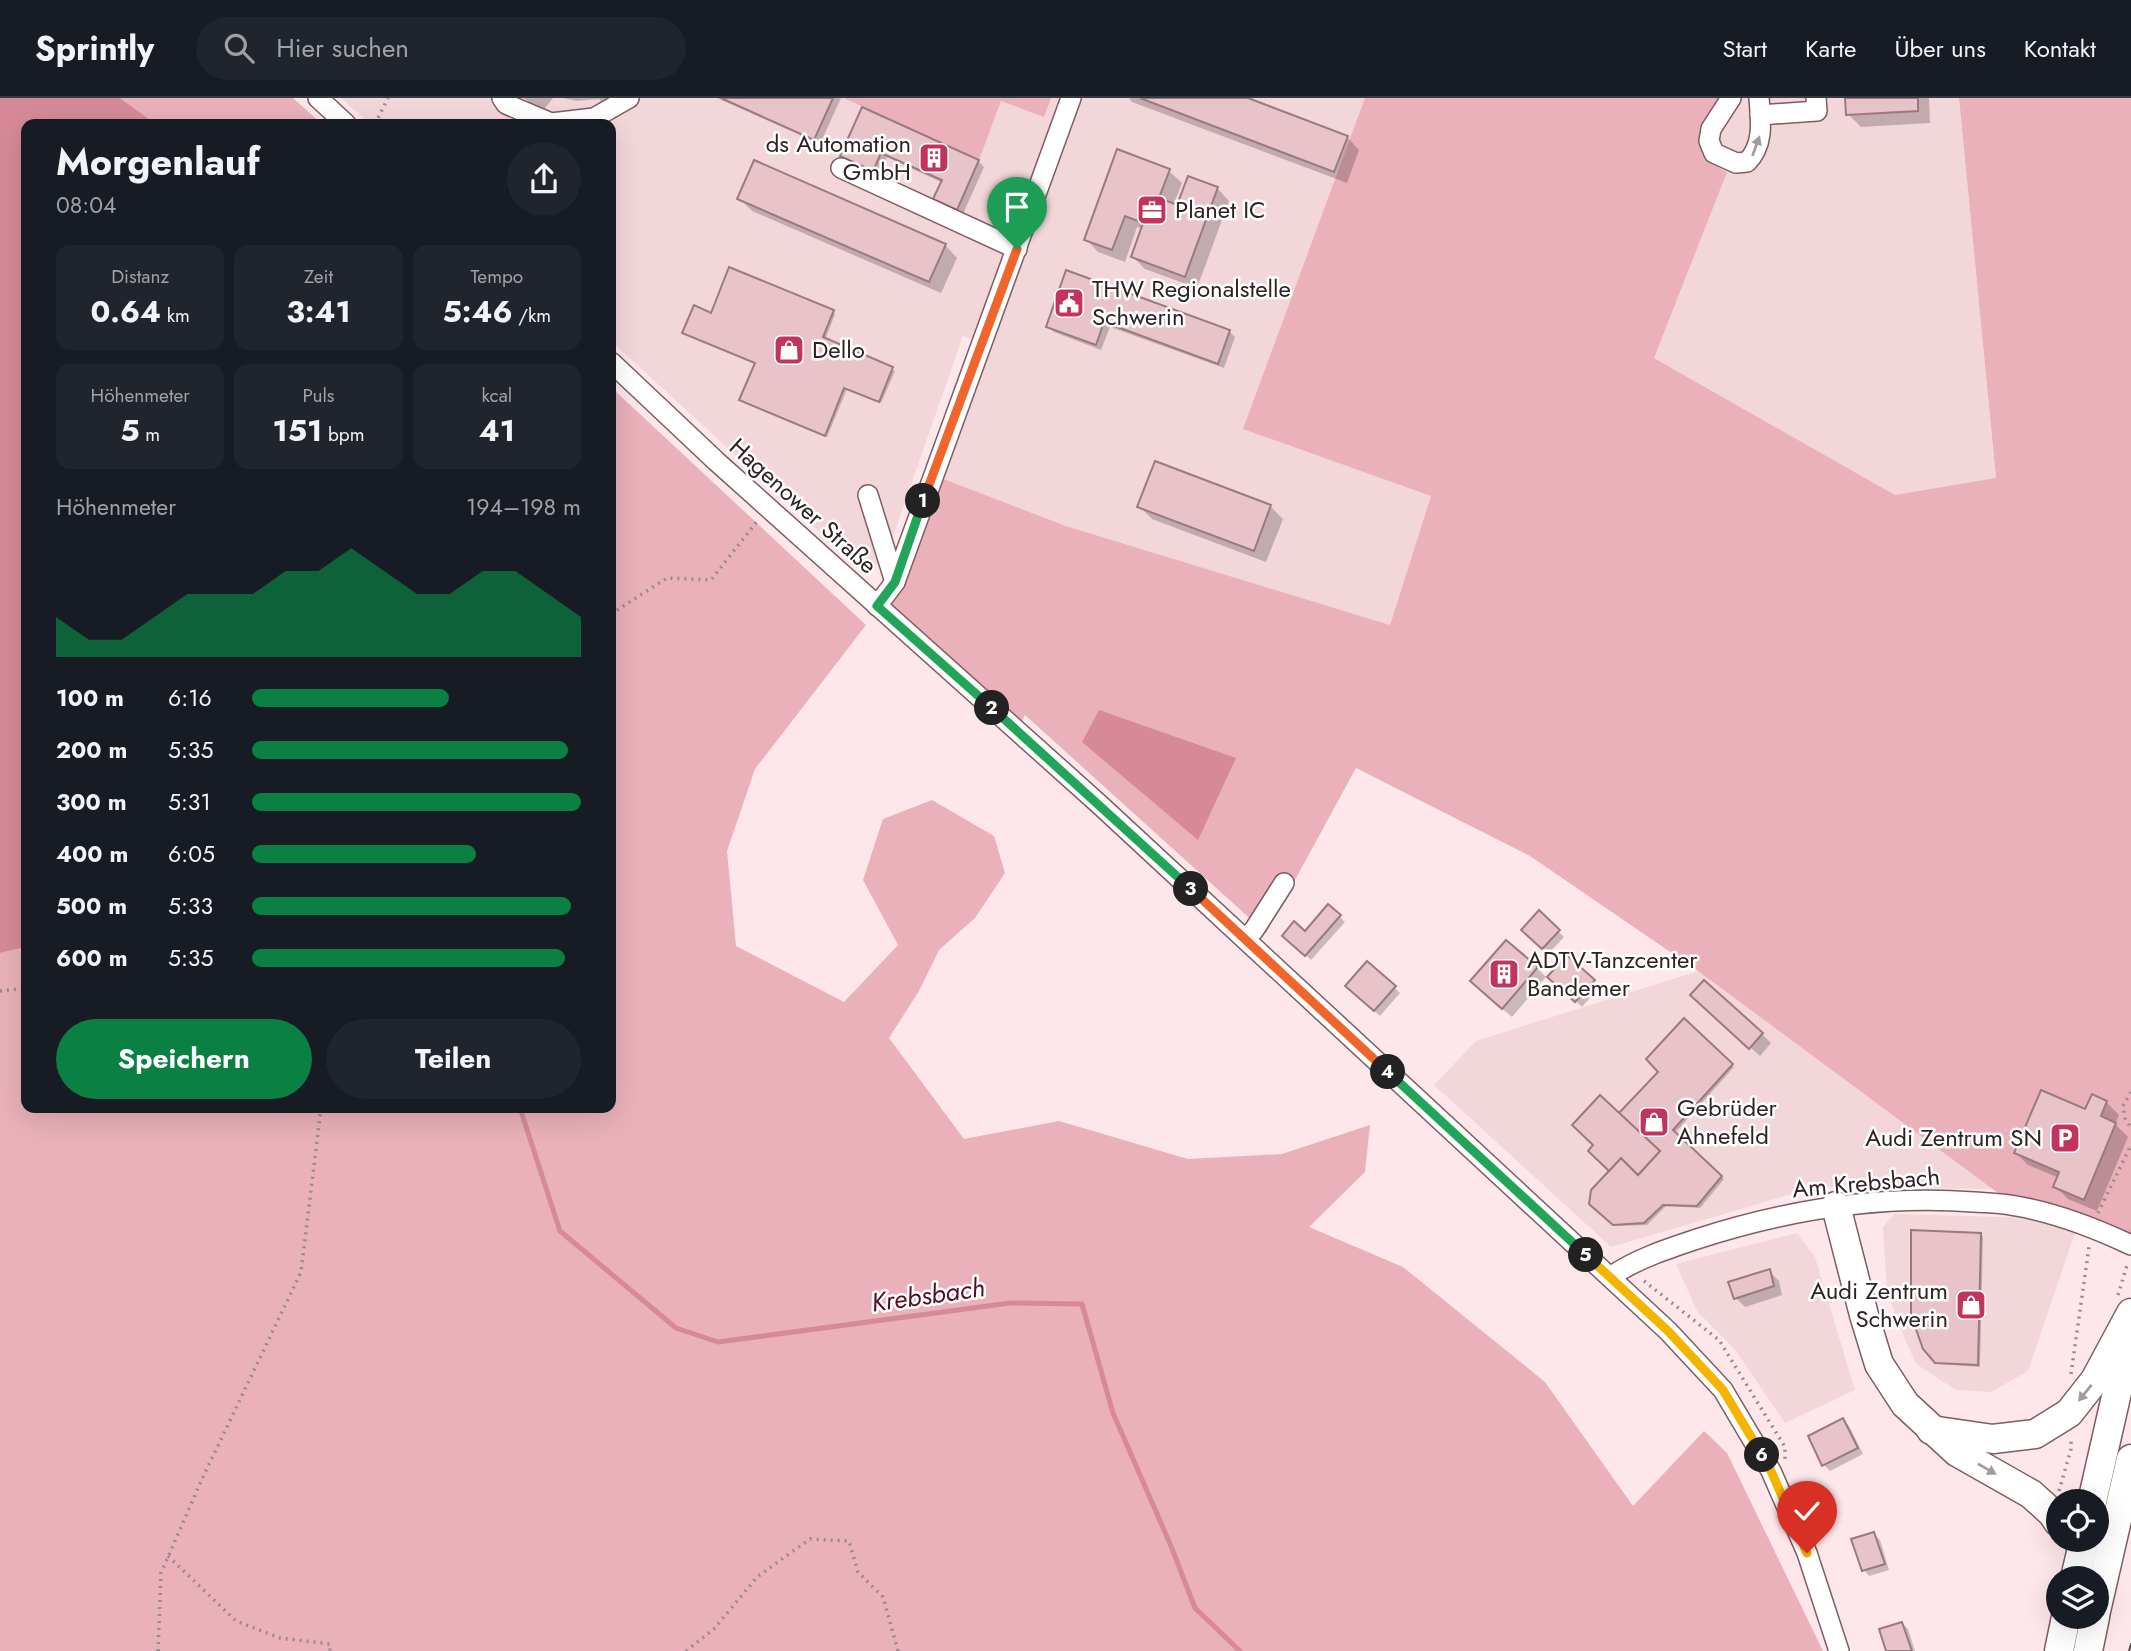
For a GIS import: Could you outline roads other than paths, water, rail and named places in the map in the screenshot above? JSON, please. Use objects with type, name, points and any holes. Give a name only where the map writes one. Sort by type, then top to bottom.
[{"type":"highway","points":[[1836,1206],[1879,1364],[1905,1404],[1957,1452],[2031,1494],[2046,1508]]},
{"type":"highway","points":[[1931,1430],[1993,1439],[2035,1434],[2069,1413],[2095,1380],[2131,1313]]},
{"type":"highway","points":[[2095,1489],[2131,1332]]},
{"type":"highway","points":[[2106,1566],[2131,1460]]},
{"type":"highway","points":[[2059,1651],[2064,1629]]},
{"type":"highway","points":[[2088,1651],[2093,1629]]},
{"type":"street","points":[[318,98],[341,119]]},
{"type":"street","points":[[502,98],[506,104],[542,119]]},
{"type":"street","points":[[585,119],[594,118],[629,98]]},
{"type":"street","points":[[877,606],[895,582],[1071,98]]},
{"type":"street","points":[[1731,98],[1711,129],[1709,141],[1714,153],[1736,163],[1747,162],[1756,153],[1760,106],[1817,111],[1816,98]]},
{"type":"street","points":[[841,168],[1017,249]]},
{"type":"street","name":"Hagenower Straße","points":[[616,367],[877,606],[962,672],[1668,1331],[1723,1390],[1771,1471],[1807,1553],[1839,1651]]},
{"type":"street","points":[[868,495],[895,582]]},
{"type":"street","points":[[1245,939],[1254,930],[1284,883]]},
{"type":"street","name":"Am Krebsbach","points":[[1610,1277],[1664,1249],[1734,1227],[1801,1211],[1836,1206],[1935,1199],[2014,1205],[2061,1215],[2092,1226],[2131,1245]]},
{"type":"waterway","name":"Krebsbach","points":[[522,1113],[560,1231],[676,1328],[718,1342],[1010,1303],[1082,1304],[1113,1413],[1195,1608],[1240,1651]]},
{"type":"tram line","points":[[2129,1651],[2131,1644]]},
{"type":"place","name":"ds Automation GmbH","points":[[934,158]]},
{"type":"place","name":"Planet IC","points":[[1152,210]]},
{"type":"place","name":"THW Regionalstelle Schwerin","points":[[1069,303]]},
{"type":"place","name":"Dello","points":[[789,350]]},
{"type":"place","name":"ADTV-Tanzcenter Bandemer","points":[[1504,974]]},
{"type":"place","name":"Gebrüder Ahnefeld","points":[[1654,1122]]},
{"type":"place","name":"Audi Zentrum SN","points":[[2065,1138]]},
{"type":"place","name":"Audi Zentrum Schwerin","points":[[1971,1305]]}]
